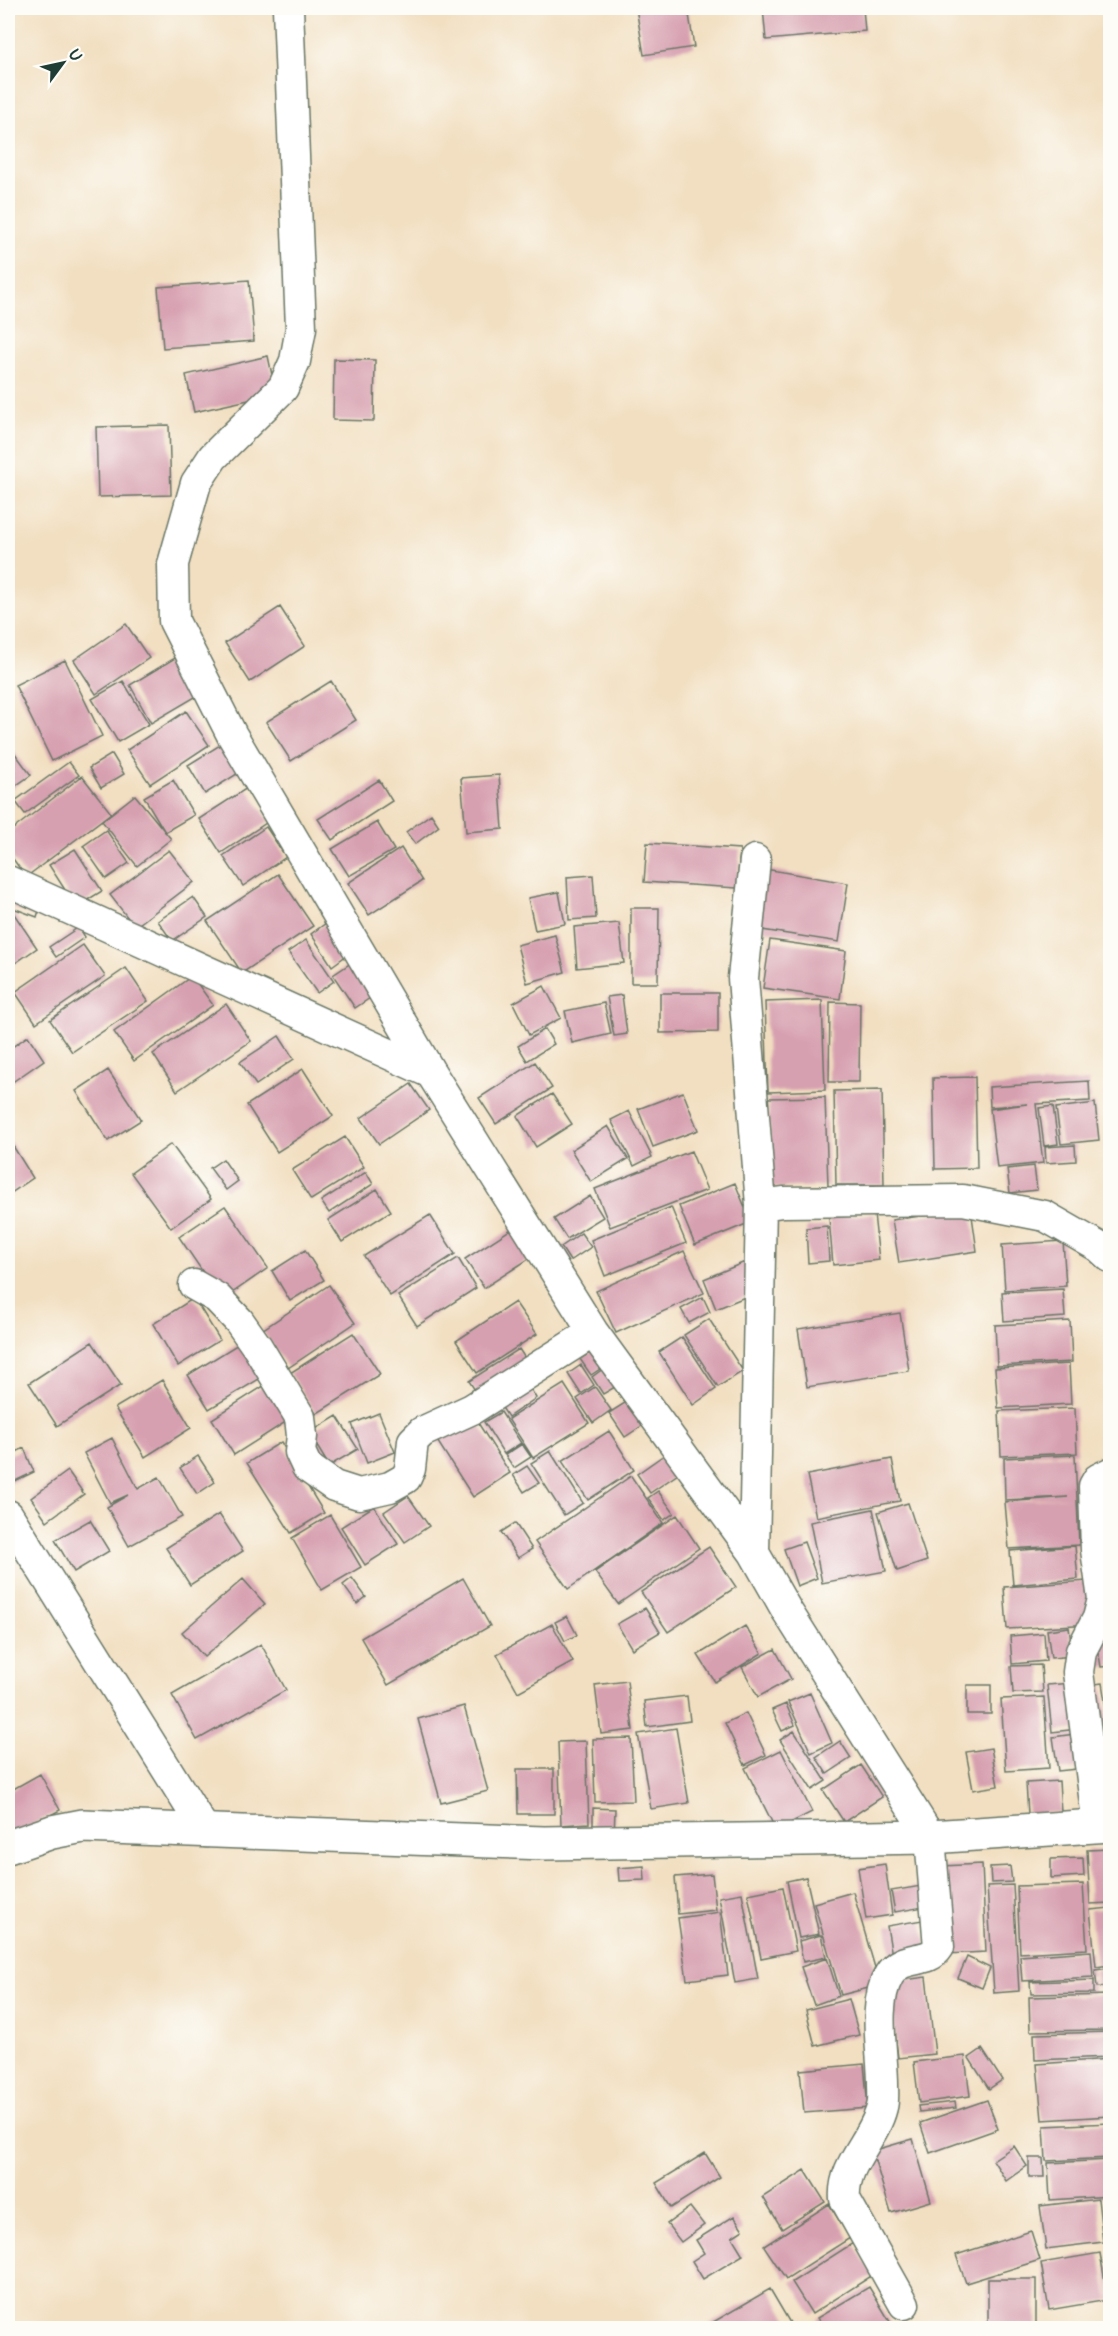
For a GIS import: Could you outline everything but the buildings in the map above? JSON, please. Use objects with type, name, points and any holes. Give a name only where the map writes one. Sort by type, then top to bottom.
[{"type":"street","points":[[288,8],[301,328],[295,361],[283,388],[213,457],[196,483],[172,564],[174,621],[232,735],[430,1073],[593,1332],[754,1552],[787,1611],[930,1838],[939,1947],[929,1956],[900,1962],[886,1983],[883,1992],[880,2030],[883,2106],[872,2132],[849,2171],[844,2187],[845,2199],[904,2304]]},
{"type":"street","points":[[754,1552],[761,1205],[743,978],[755,860]]},
{"type":"street","points":[[8,881],[430,1073]]},
{"type":"street","points":[[761,1205],[783,1202],[963,1200],[1045,1216],[1099,1247],[1110,1257]]},
{"type":"street","points":[[194,1285],[217,1299],[239,1321],[258,1348],[300,1417],[302,1436],[300,1452],[307,1467],[334,1486],[359,1494],[390,1487],[406,1478],[410,1469],[413,1442],[422,1432],[472,1409],[593,1332]]},
{"type":"street","points":[[8,1847],[52,1832],[83,1827],[544,1843],[930,1838],[1104,1826],[1078,1672],[1081,1651],[1098,1618],[1103,1599],[1096,1550],[1094,1486],[1098,1479],[1110,1473]]},
{"type":"street","points":[[8,1515],[206,1832]]}]
